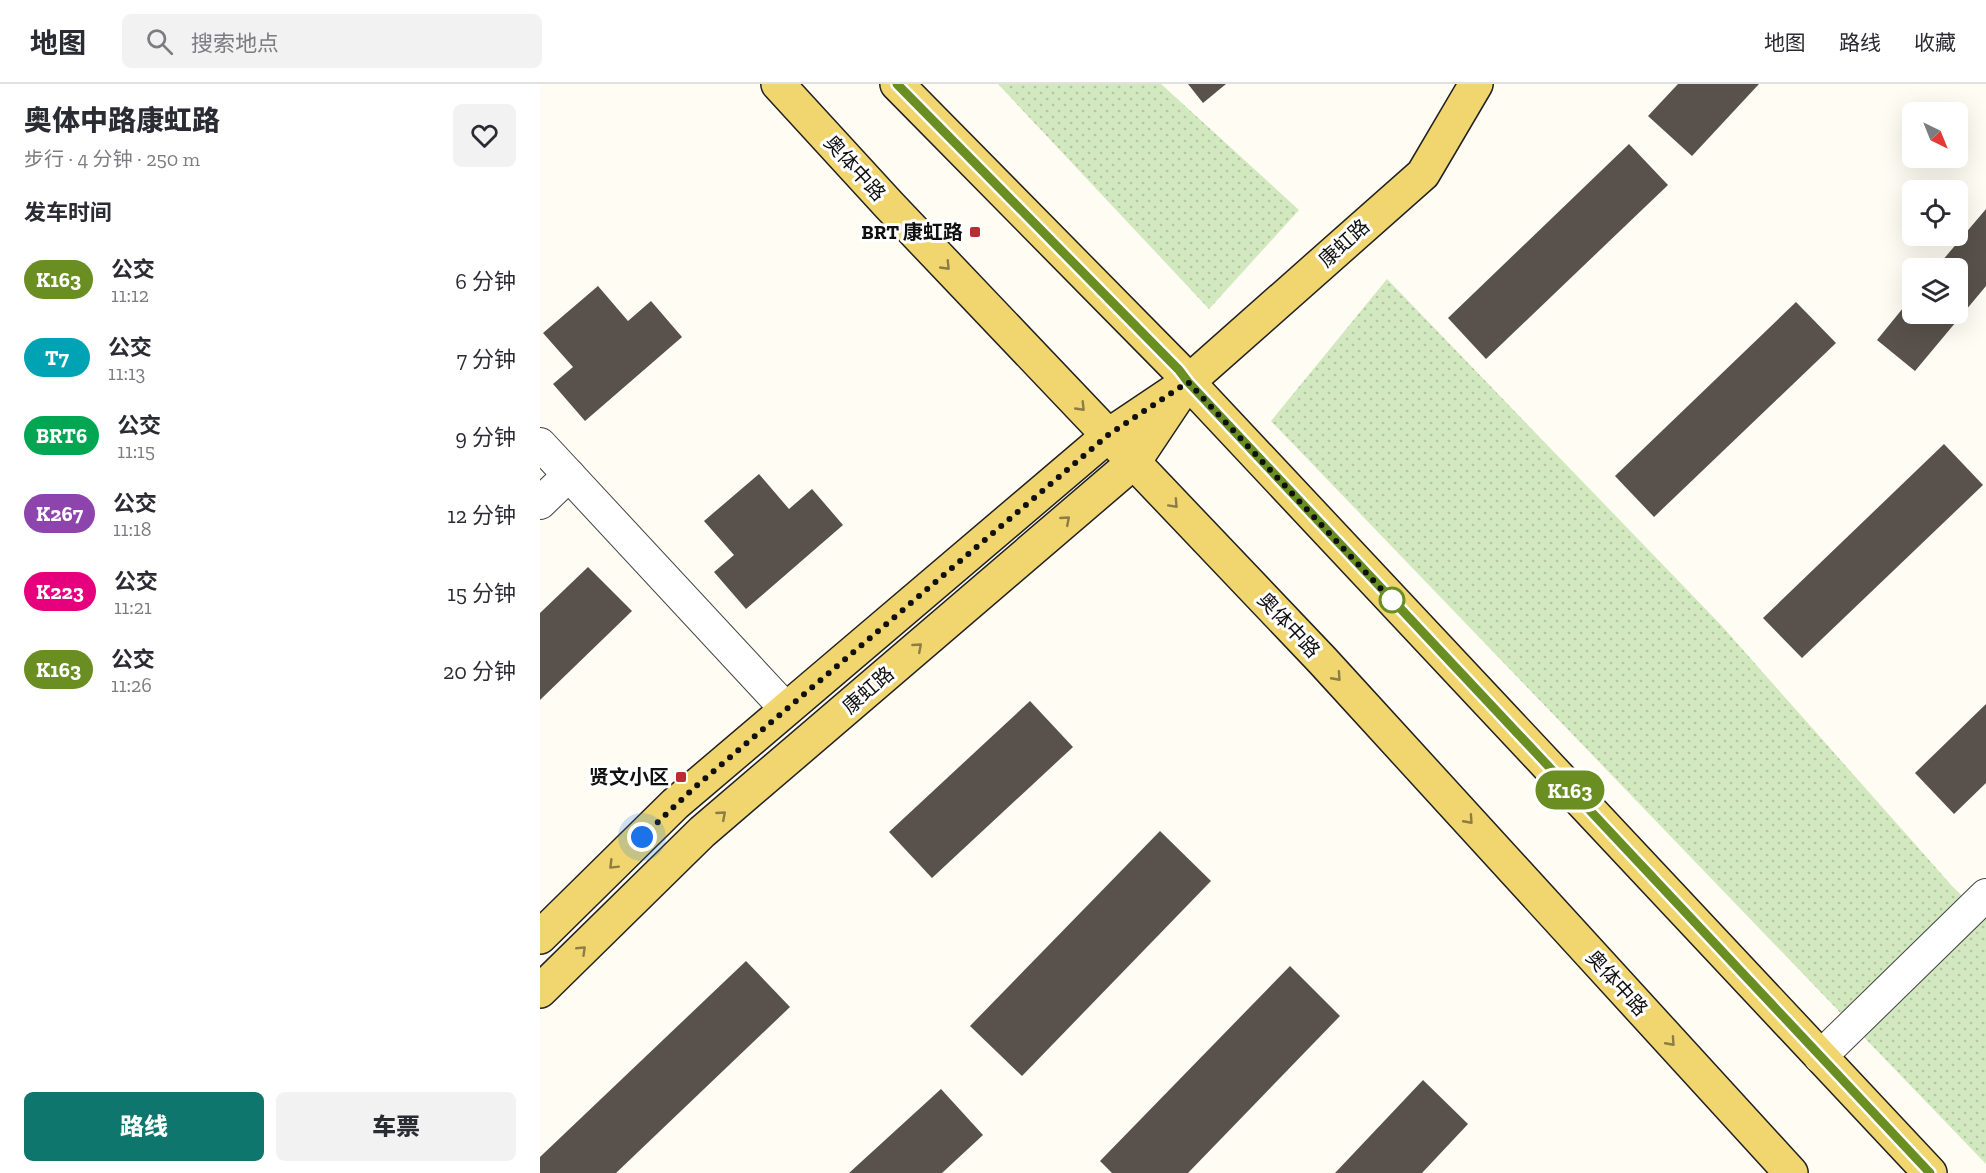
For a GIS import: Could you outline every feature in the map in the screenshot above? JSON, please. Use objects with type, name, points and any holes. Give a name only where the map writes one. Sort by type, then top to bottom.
[{"type":"main road","name":"奥体中路","points":[[778,84],[889,205],[1322,660],[1791,1173]]},
{"type":"main road","points":[[897,84],[1179,370],[1930,1173]]},
{"type":"main road","name":"康虹路","points":[[540,937],[675,804],[1108,435],[1188,382],[1423,174],[1476,84]]},
{"type":"main road","name":"康虹路","points":[[540,991],[702,832],[1134,462],[1188,382]]},
{"type":"street","points":[[540,444],[786,709]]},
{"type":"street","points":[[540,503],[569,475]]},
{"type":"street","points":[[1820,1058],[1986,895]]},
{"type":"green space","points":[[998,84],[1161,84],[1299,210],[1209,309]]},
{"type":"green space","points":[[1387,279],[1720,624],[1952,886],[1986,919],[1986,1164],[1271,421]]},
{"type":"building","points":[[1188,84],[1226,84],[1203,103]]},
{"type":"building","points":[[1678,84],[1759,84],[1692,156],[1648,116]]},
{"type":"building","points":[[1629,144],[1668,185],[1486,359],[1448,318]]},
{"type":"building","points":[[1986,209],[1986,286],[1968,308],[1968,258],[1944,258],[1955,246],[1968,246],[1968,230]]},
{"type":"building","points":[[598,286],[628,321],[651,301],[682,337],[585,421],[553,384],[573,367],[543,333]]},
{"type":"building","points":[[1796,302],[1836,343],[1654,517],[1615,476]]},
{"type":"building","points":[[1902,309],[1902,324],[1954,324],[1915,371],[1877,340]]},
{"type":"building","points":[[1944,444],[1983,485],[1802,658],[1763,618]]},
{"type":"building","points":[[759,474],[789,509],[812,489],[843,525],[746,609],[714,572],[734,555],[704,521]]},
{"type":"building","points":[[588,567],[632,611],[540,700],[540,613]]},
{"type":"building","points":[[1030,701],[1073,747],[932,878],[889,832]]},
{"type":"building","points":[[1986,704],[1986,783],[1954,814],[1915,773]]},
{"type":"building","points":[[1160,831],[1211,881],[1022,1076],[970,1026]]},
{"type":"building","points":[[746,961],[790,1007],[616,1173],[540,1173],[540,1157]]},
{"type":"building","points":[[1290,966],[1340,1016],[1188,1173],[1112,1173],[1100,1161]]},
{"type":"building","points":[[1423,1080],[1468,1124],[1422,1173],[1335,1173]]},
{"type":"building","points":[[941,1089],[983,1135],[942,1173],[849,1173]]},
{"type":"bus line","name":"K163","points":[[897,84],[1179,370],[1930,1173]]},
{"type":"place","name":"BRT 康虹路","points":[[975,232]]},
{"type":"place","name":"贤文小区","points":[[681,777]]},
{"type":"route","points":[[642,837],[675,804],[1108,435],[1188,382],[1398,607],[1392,600]]}]
